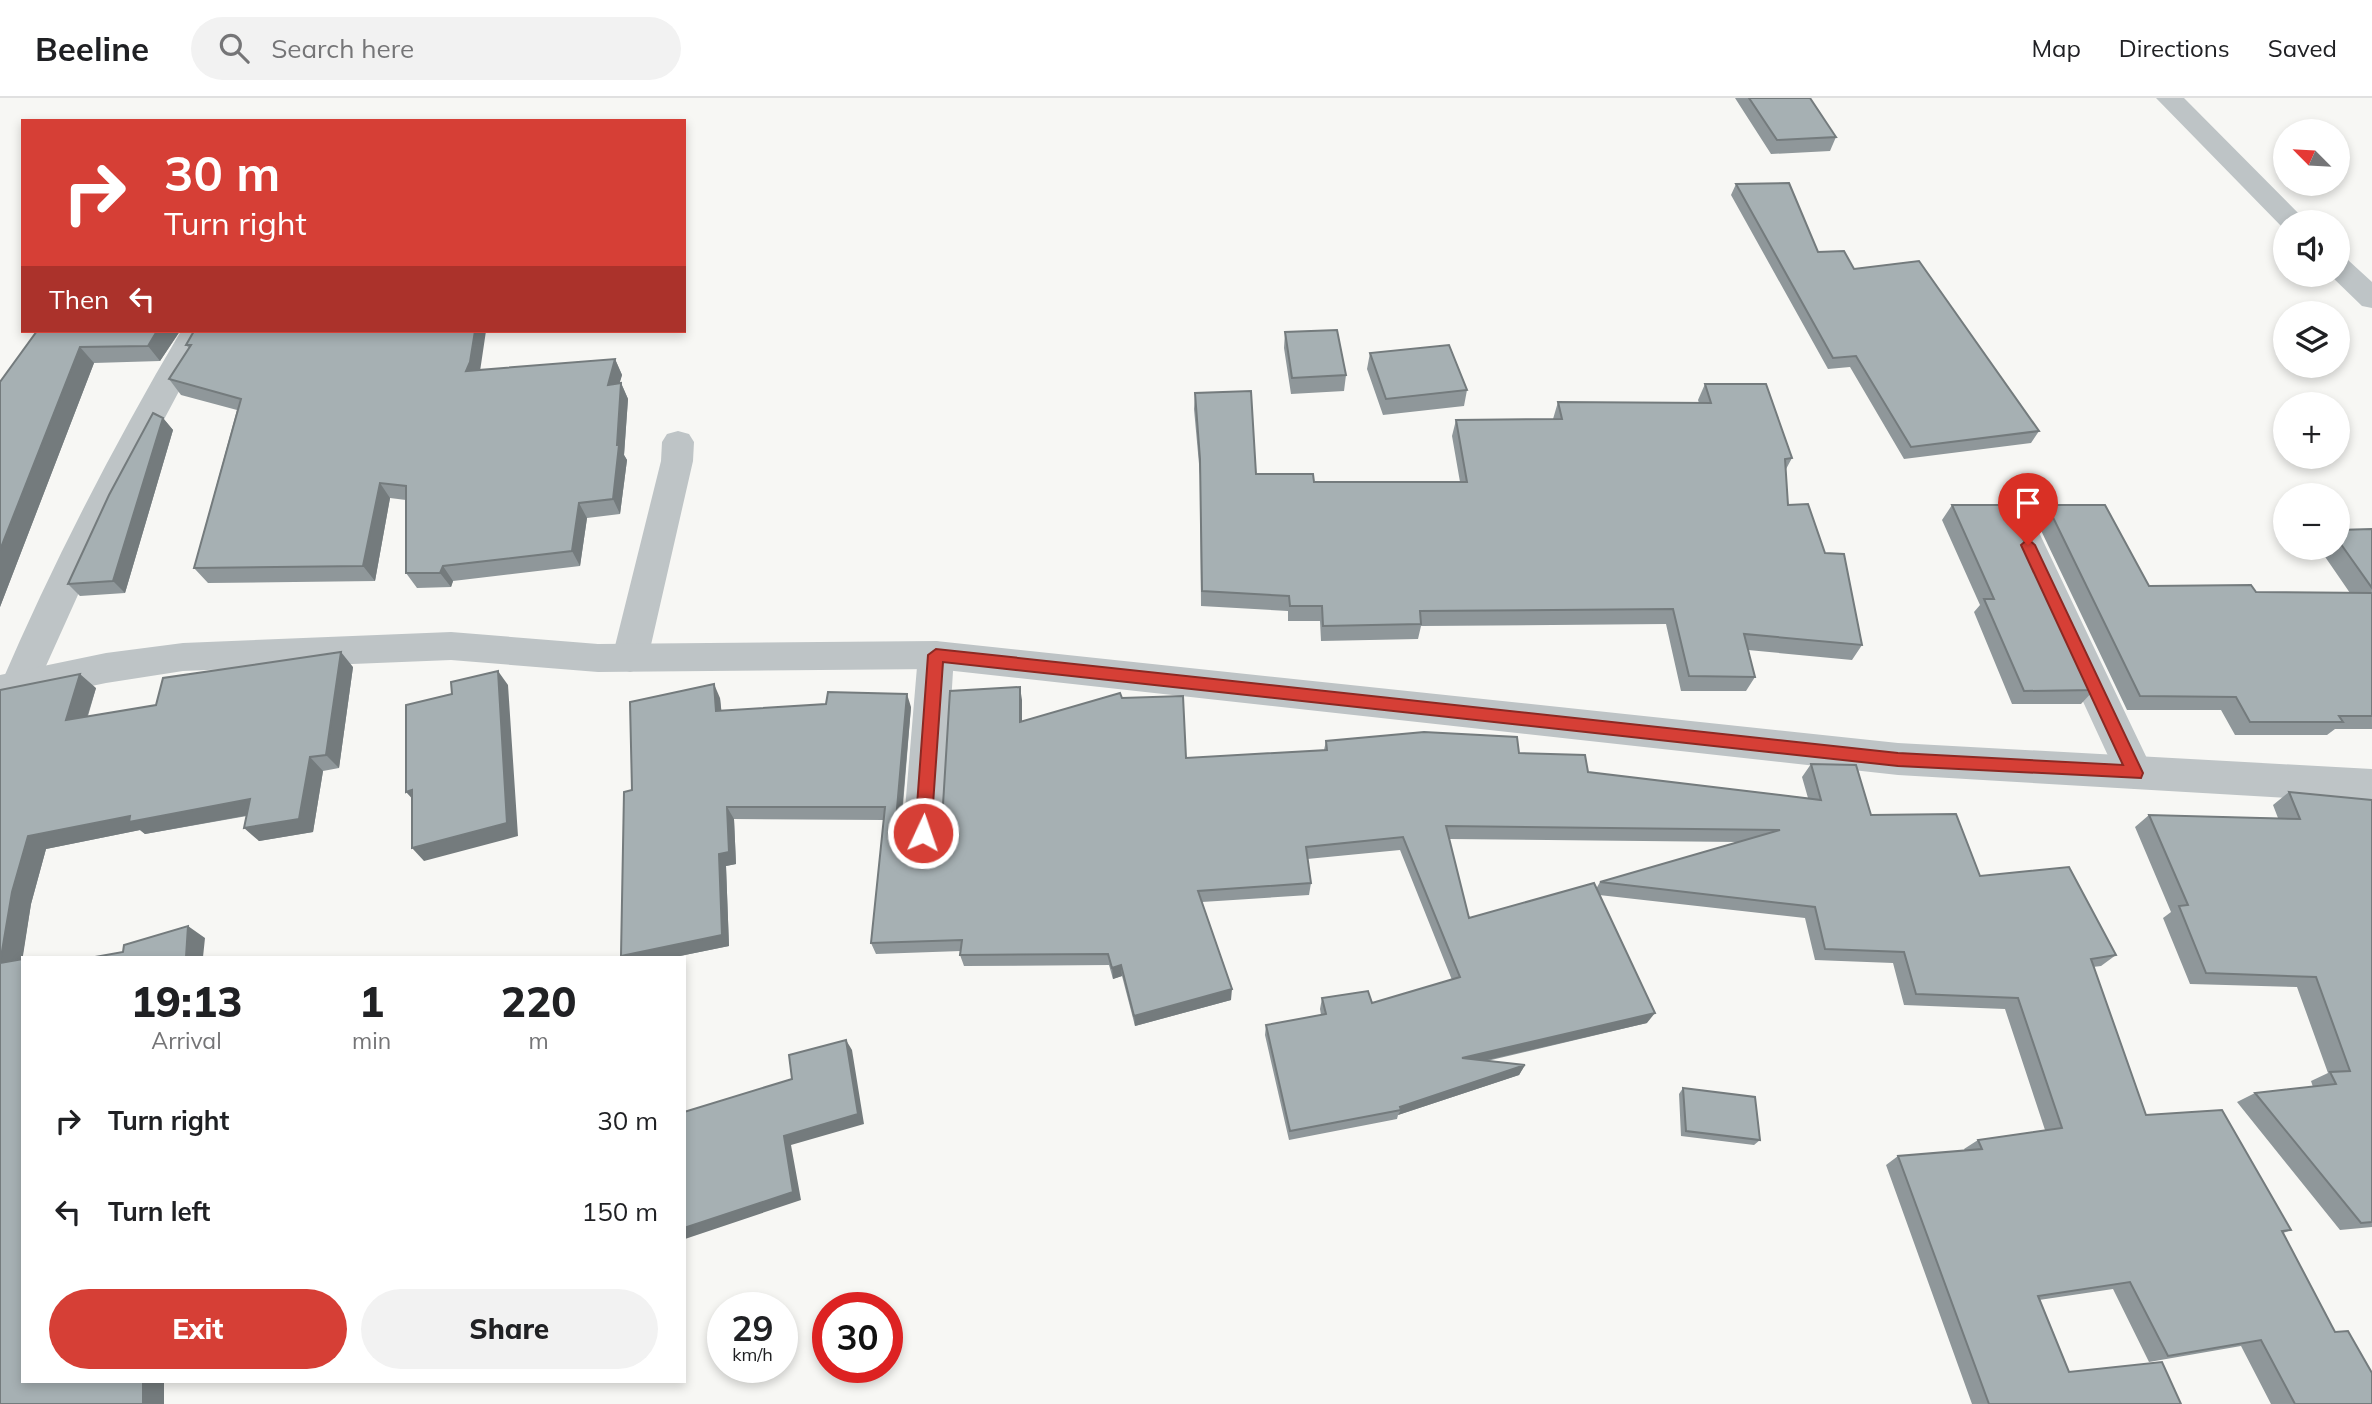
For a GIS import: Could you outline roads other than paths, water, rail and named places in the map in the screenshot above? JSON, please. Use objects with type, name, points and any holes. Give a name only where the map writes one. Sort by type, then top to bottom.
[{"type":"street","points":[[2169,98],[2281,210]]},
{"type":"street","points":[[2350,278],[2372,299]]},
{"type":"street","points":[[10,688],[137,431],[195,333]]},
{"type":"street","points":[[630,658],[677,461],[678,442]]},
{"type":"street","points":[[2016,520],[2135,773]]},
{"type":"street","points":[[10,688],[183,657],[451,646],[630,658],[936,655],[1898,760],[2372,786]]},
{"type":"street","points":[[923,833],[936,655]]}]
